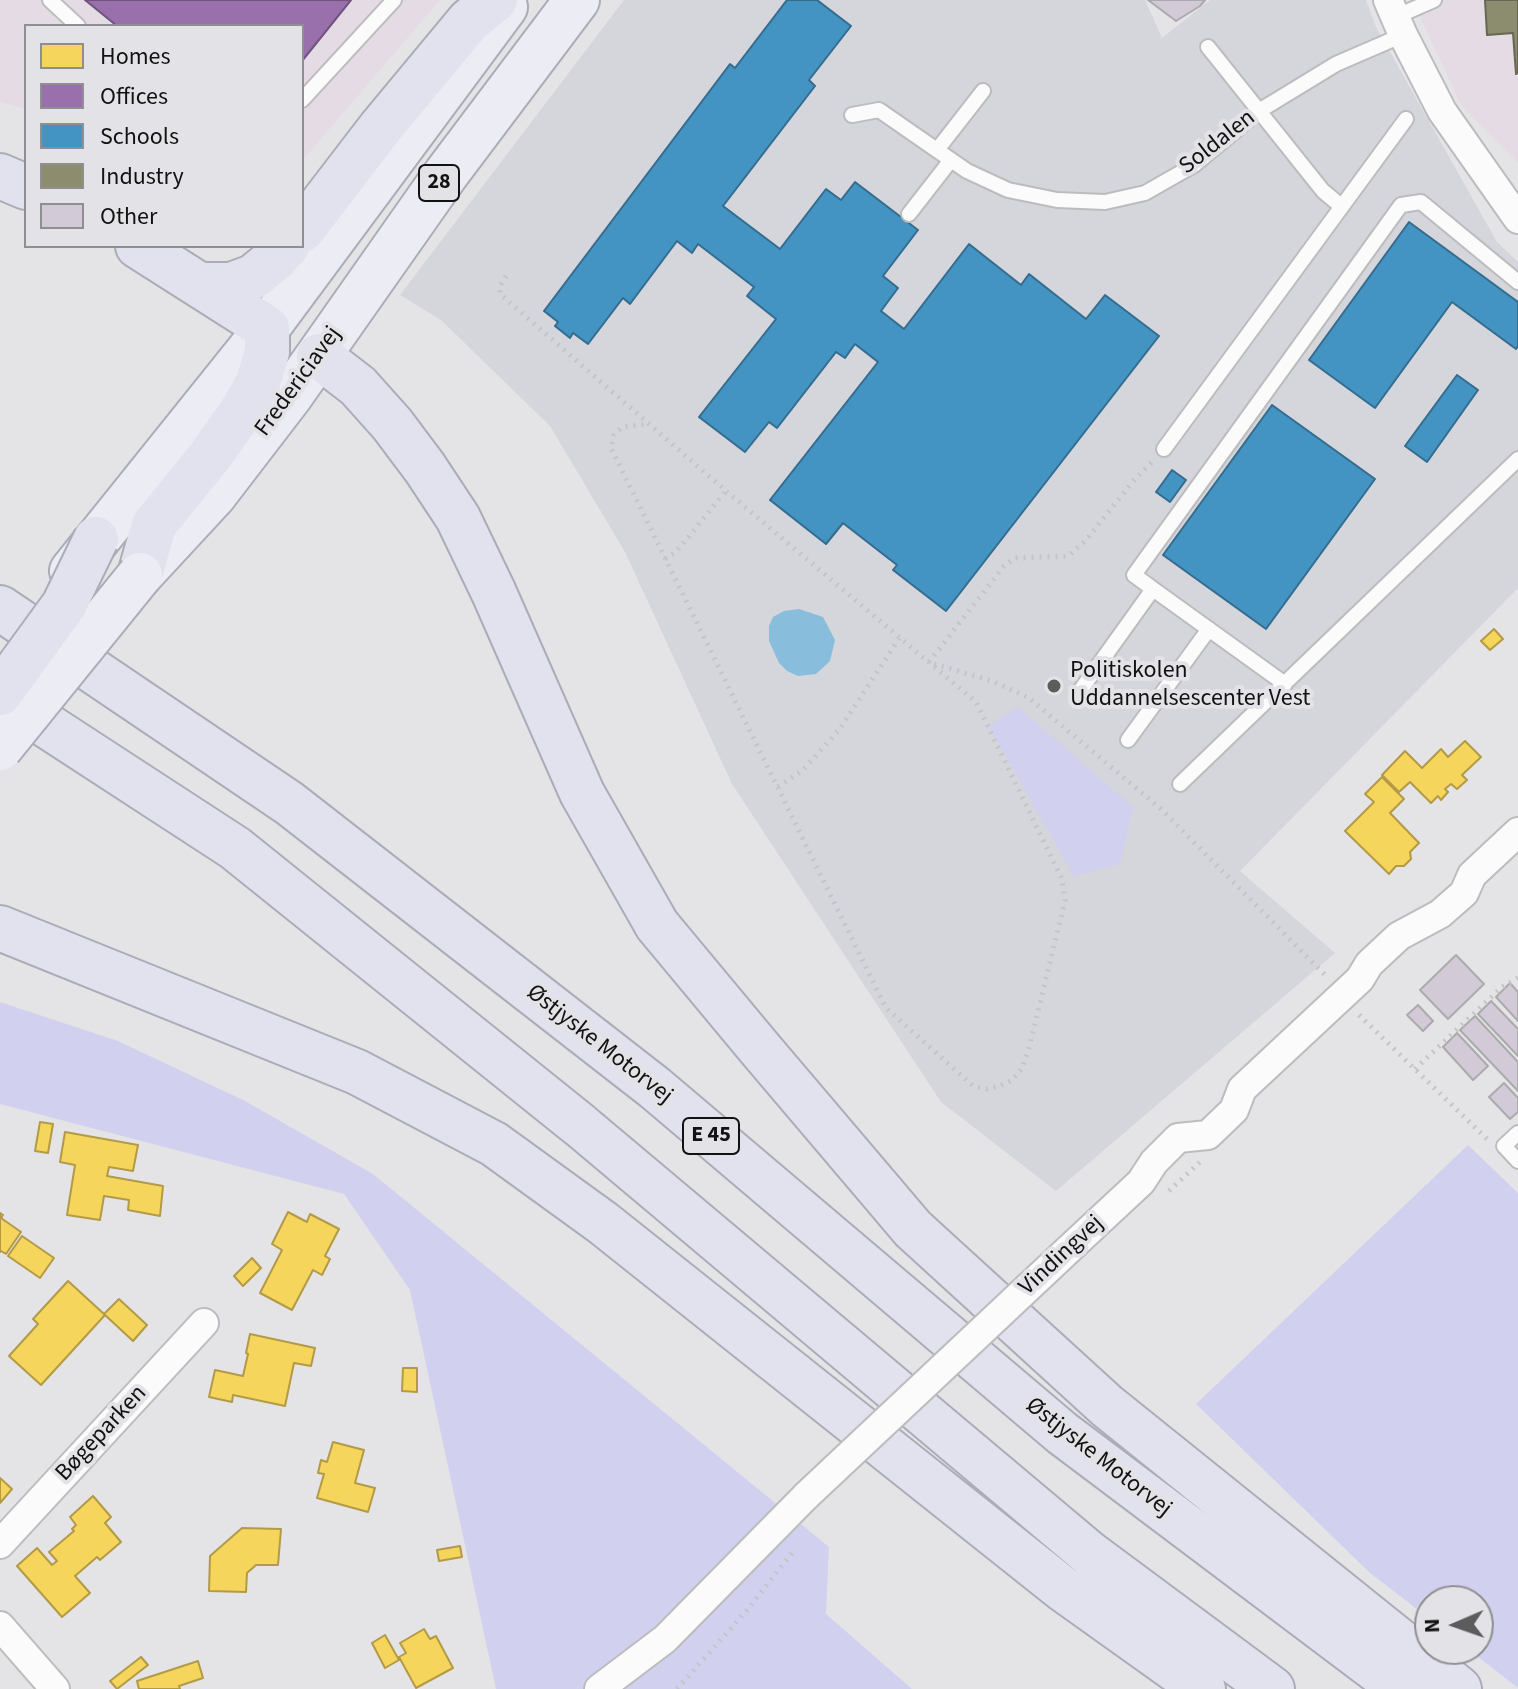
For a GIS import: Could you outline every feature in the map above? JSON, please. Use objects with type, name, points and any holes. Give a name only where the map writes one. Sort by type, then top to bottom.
[{"type":"highway","points":[[304,227],[381,127],[469,21],[495,0]]},
{"type":"highway","points":[[0,176],[24,186]]},
{"type":"highway","points":[[140,575],[154,525],[241,412],[258,383],[267,352],[267,328],[141,248]]},
{"type":"highway","points":[[201,285],[231,285],[253,277],[285,248]]},
{"type":"highway","points":[[319,356],[358,386],[392,424],[458,518],[582,793],[657,925],[883,1194],[913,1229],[1107,1406],[1459,1689]]},
{"type":"highway","points":[[96,539],[64,605],[0,694],[235,848],[581,1126],[1090,1554],[1272,1689]]},
{"type":"highway","name":"Østjyske Motorvej","points":[[0,608],[289,803],[655,1088],[1062,1433],[1402,1689]]},
{"type":"highway","points":[[0,928],[357,1072],[494,1144],[603,1223],[1063,1589],[1203,1689]]},
{"type":"main road","name":"28","points":[[0,667],[96,539],[267,328],[510,0]]},
{"type":"main road","name":"Fredericiavej","points":[[0,748],[140,575],[214,495],[290,396],[446,174],[572,5]]},
{"type":"main road","points":[[267,328],[319,356]]},
{"type":"street","points":[[1395,17],[1442,111],[1518,219]]},
{"type":"street","name":"Vindingvej","points":[[599,1689],[665,1639],[807,1495],[1141,1182],[1154,1162],[1178,1138],[1208,1135],[1234,1110],[1242,1089],[1350,1003],[1369,964],[1399,936],[1440,914],[1464,893],[1472,875],[1518,832]]},
{"type":"street","name":"Bøgeparken","points":[[0,1544],[204,1323]]},
{"type":"street","points":[[0,1626],[55,1689]]},
{"type":"lane","points":[[50,0],[76,24]]},
{"type":"lane","points":[[304,98],[394,0]]},
{"type":"lane","name":"Soldalen","points":[[852,115],[879,110],[967,171],[1008,190],[1057,200],[1105,202],[1145,193],[1194,165],[1259,111],[1336,64],[1395,17],[1434,0]]},
{"type":"lane","points":[[1208,47],[1323,191],[1341,206]]},
{"type":"lane","points":[[937,150],[983,91]]},
{"type":"lane","points":[[1164,449],[1406,119]]},
{"type":"lane","points":[[909,214],[951,160]]},
{"type":"lane","points":[[1285,684],[1134,575],[1401,205],[1421,202],[1518,282]]},
{"type":"lane","points":[[1180,784],[1518,459]]},
{"type":"lane","points":[[1077,695],[1153,589]]},
{"type":"lane","points":[[1128,740],[1209,629]]},
{"type":"lane","points":[[1518,1133],[1504,1146],[1518,1161]]},
{"type":"path","points":[[506,276],[500,286],[500,294],[726,491],[976,702],[1062,879],[1065,901],[1029,1048],[1022,1069],[1012,1080],[986,1089],[973,1086],[886,1008],[611,448],[614,435],[622,427],[649,424]]},
{"type":"path","points":[[929,662],[1004,566],[1015,558],[1068,556],[1086,540],[1135,479],[1164,449]]},
{"type":"path","points":[[665,559],[676,552],[726,491]]},
{"type":"path","points":[[777,787],[804,769],[839,730],[900,637]]},
{"type":"path","points":[[929,662],[992,681],[1029,698],[1161,809],[1488,1141],[1504,1146]]},
{"type":"path","points":[[1415,1069],[1502,987],[1518,978]]},
{"type":"path","points":[[677,1689],[748,1609],[804,1538]]},
{"type":"shaded area","points":[[0,0],[440,0],[304,159],[304,24],[24,24],[24,108],[0,102]]},
{"type":"shaded area","name":"Politiskolen Uddannelsescenter Vest","points":[[624,0],[1145,0],[1162,38],[1210,0],[1366,0],[1376,27],[1497,242],[1518,262],[1518,588],[1240,871],[1335,953],[1056,1191],[941,1102],[732,784],[625,552],[550,426],[441,320],[400,295]]},
{"type":"shaded area","points":[[1412,0],[1518,0],[1518,163],[1462,107]]},
{"type":"shaded area","points":[[799,609],[823,617],[835,640],[830,661],[816,674],[798,676],[787,671],[779,663],[769,641],[769,626],[773,617],[784,611]]},
{"type":"shaded area","points":[[1018,707],[1133,807],[1120,864],[1074,876],[988,726]]},
{"type":"shaded area","points":[[0,1002],[118,1041],[245,1101],[373,1174],[829,1547],[826,1614],[912,1689],[496,1689],[410,1290],[344,1194],[0,1104]]},
{"type":"shaded area","points":[[1468,1145],[1518,1193],[1518,1688],[1489,1665],[1494,1665],[1494,1585],[1414,1585],[1414,1607],[1370,1573],[1196,1404]]},
{"type":"building: Homes","points":[[1494,629],[1503,639],[1490,650],[1481,641]]},
{"type":"building: Homes","points":[[1465,741],[1481,757],[1462,775],[1467,780],[1457,789],[1451,784],[1445,789],[1448,792],[1441,800],[1438,796],[1431,803],[1410,782],[1399,792],[1382,775],[1405,751],[1422,768],[1441,749],[1448,757]]},
{"type":"building: Homes","points":[[1382,777],[1404,799],[1390,813],[1419,843],[1410,852],[1411,859],[1404,866],[1396,866],[1389,874],[1345,831],[1374,802],[1365,794]]},
{"type":"building: Homes","points":[[40,1122],[53,1124],[48,1153],[35,1151]]},
{"type":"building: Homes","points":[[65,1132],[138,1145],[133,1171],[109,1167],[107,1176],[163,1186],[160,1216],[128,1210],[129,1200],[104,1196],[100,1220],[67,1215],[75,1165],[60,1162]]},
{"type":"building: Homes","points":[[288,1212],[307,1222],[310,1214],[339,1229],[325,1256],[330,1259],[322,1275],[313,1270],[292,1310],[260,1293],[282,1250],[272,1244]]},
{"type":"building: Homes","points":[[0,1213],[3,1215],[1,1218],[21,1232],[6,1254],[0,1252]]},
{"type":"building: Homes","points":[[22,1236],[54,1258],[40,1278],[8,1256]]},
{"type":"building: Homes","points":[[252,1258],[261,1268],[243,1286],[234,1276]]},
{"type":"building: Homes","points":[[68,1281],[104,1314],[119,1299],[147,1325],[133,1341],[105,1315],[41,1385],[9,1356],[38,1324],[33,1319]]},
{"type":"building: Homes","points":[[250,1334],[315,1348],[311,1366],[294,1363],[285,1406],[233,1395],[232,1402],[209,1397],[215,1370],[243,1376]]},
{"type":"building: Homes","points":[[403,1368],[417,1368],[417,1392],[402,1391]]},
{"type":"building: Homes","points":[[333,1442],[364,1450],[355,1483],[375,1488],[368,1512],[317,1498],[324,1474],[318,1473],[321,1460],[327,1462]]},
{"type":"building: Homes","points":[[0,1478],[12,1489],[0,1503]]},
{"type":"building: Homes","points":[[93,1496],[111,1517],[105,1523],[121,1542],[75,1576],[90,1593],[62,1617],[17,1566],[37,1548],[52,1565],[57,1561],[49,1552],[74,1531],[72,1529],[76,1525],[70,1517]]},
{"type":"building: Homes","points":[[242,1528],[281,1529],[278,1565],[256,1565],[247,1573],[246,1592],[209,1591],[210,1556]]},
{"type":"building: Homes","points":[[460,1546],[462,1557],[439,1561],[437,1550]]},
{"type":"building: Homes","points":[[424,1629],[430,1639],[436,1636],[453,1668],[416,1688],[399,1657],[406,1653],[400,1643]]},
{"type":"building: Homes","points":[[385,1635],[399,1660],[385,1668],[372,1643]]},
{"type":"building: Homes","points":[[141,1657],[148,1665],[117,1689],[110,1681]]},
{"type":"building: Homes","points":[[198,1661],[203,1678],[179,1686],[180,1689],[139,1689],[137,1681]]},
{"type":"building: Offices","points":[[85,0],[351,0],[304,59],[304,24],[115,24]]},
{"type":"building: Schools","points":[[787,0],[817,0],[851,26],[809,80],[815,86],[723,206],[780,249],[826,189],[841,200],[855,182],[918,230],[883,276],[898,288],[881,311],[904,329],[969,244],[1021,285],[1029,274],[1086,319],[1105,295],[1159,336],[946,611],[893,570],[897,565],[843,523],[826,544],[770,500],[878,362],[855,344],[845,358],[836,352],[777,428],[769,422],[745,452],[699,417],[776,319],[747,296],[754,287],[698,244],[692,253],[677,241],[630,304],[623,298],[588,344],[573,333],[570,338],[555,326],[558,322],[544,311],[730,64],[735,68]]},
{"type":"building: Schools","points":[[1409,222],[1518,302],[1518,346],[1516,349],[1452,302],[1375,408],[1309,360]]},
{"type":"building: Schools","points":[[1457,375],[1478,390],[1427,462],[1405,446]]},
{"type":"building: Schools","points":[[1272,405],[1375,479],[1266,629],[1163,555]]},
{"type":"building: Schools","points":[[1172,470],[1186,480],[1170,502],[1156,492]]},
{"type":"building: Industry","points":[[1485,0],[1518,0],[1516,74],[1513,33],[1487,35]]},
{"type":"building: Other","points":[[1148,0],[1205,0],[1176,21]]},
{"type":"building: Other","points":[[1456,955],[1484,984],[1448,1019],[1420,990]]},
{"type":"building: Other","points":[[1510,983],[1518,992],[1518,1021],[1496,997]]},
{"type":"building: Other","points":[[1491,1001],[1518,1029],[1518,1056],[1478,1014]]},
{"type":"building: Other","points":[[1418,1005],[1433,1021],[1423,1031],[1407,1015]]},
{"type":"building: Other","points":[[1475,1016],[1518,1062],[1518,1091],[1460,1030]]},
{"type":"building: Other","points":[[1457,1033],[1488,1066],[1473,1080],[1443,1047]]},
{"type":"building: Other","points":[[1504,1083],[1518,1098],[1518,1112],[1510,1119],[1489,1097]]},
{"type":"place","name":"Politiskolen Uddannelsescenter Vest","points":[[1054,686]]}]
